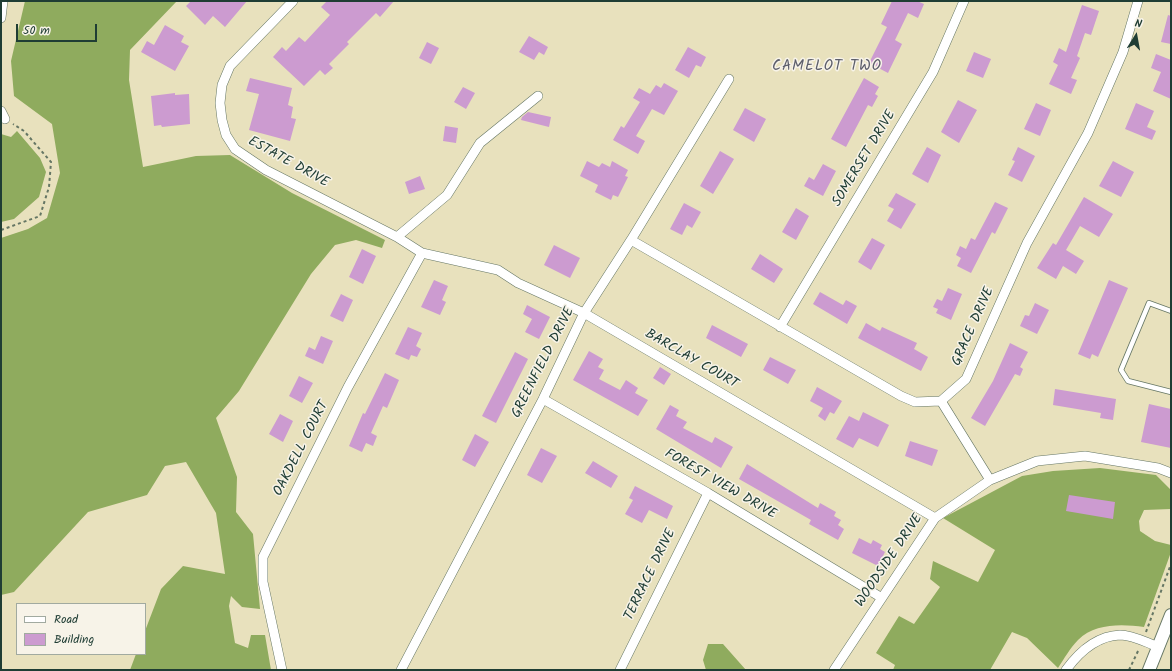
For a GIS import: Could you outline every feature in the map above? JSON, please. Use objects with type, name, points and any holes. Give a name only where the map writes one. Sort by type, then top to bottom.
[{"type":"main road","points":[[1150,670],[1171,615]]},
{"type":"street","points":[[1,18],[3,1]]},
{"type":"street","name":"ESTATE DRIVE","points":[[293,1],[230,66],[222,85],[220,103],[226,135],[235,149],[249,160],[397,237],[422,253]]},
{"type":"street","name":"SOMERSET DRIVE","points":[[780,327],[933,72],[962,1]]},
{"type":"street","name":"GRACE DRIVE","points":[[941,401],[966,379],[1027,243],[1088,133],[1122,52],[1138,1]]},
{"type":"street","name":"GREENFIELD DRIVE","points":[[401,670],[542,399],[584,313],[631,240],[729,79]]},
{"type":"street","points":[[397,237],[447,195],[480,143],[538,96]]},
{"type":"street","points":[[631,240],[901,396],[915,402],[941,401],[990,480]]},
{"type":"street","name":"BARCLAY COURT","points":[[422,253],[498,270],[518,283],[584,313],[935,518]]},
{"type":"street","name":"OAKDELL COURT","points":[[282,670],[263,582],[263,557],[348,387],[422,253]]},
{"type":"street","name":"FOREST VIEW DRIVE","points":[[542,399],[708,493],[882,598]]},
{"type":"street","name":"WOODSIDE DRIVE","points":[[834,670],[935,518],[990,480],[1037,461],[1085,456],[1158,468],[1171,473]]},
{"type":"street","name":"TERRACE DRIVE","points":[[620,670],[708,493]]},
{"type":"street","points":[[1066,670],[1075,657],[1090,645],[1106,638],[1120,635],[1159,647]]},
{"type":"lane","points":[[1171,311],[1149,303],[1121,370],[1128,381],[1171,392]]},
{"type":"path","points":[[1,230],[40,216],[49,187],[51,162],[24,131],[3,115]]},
{"type":"path","points":[[1129,670],[1143,641],[1171,564]]},
{"type":"green space","points":[[25,1],[177,1],[130,50],[129,80],[143,167],[196,156],[230,155],[292,193],[385,240],[382,248],[356,240],[335,245],[311,274],[239,391],[216,418],[237,477],[236,512],[253,534],[260,609],[242,607],[231,596],[229,606],[235,643],[248,648],[251,635],[265,635],[271,670],[130,670],[136,655],[146,655],[146,628],[161,589],[183,566],[225,574],[216,513],[186,462],[165,466],[147,495],[88,512],[14,592],[1,595],[1,238],[28,229],[47,218],[60,173],[52,124],[14,96],[11,61]]},
{"type":"green space","points":[[17,131],[40,158],[46,172],[39,197],[14,219],[1,222],[1,134],[11,137]]},
{"type":"green space","points":[[1100,468],[1156,475],[1171,490],[1171,509],[1144,510],[1139,521],[1140,531],[1155,541],[1171,545],[1171,552],[1144,627],[1118,625],[1092,630],[1075,643],[1058,668],[1027,638],[1012,632],[990,670],[893,670],[895,665],[876,653],[899,616],[914,624],[940,587],[930,579],[933,561],[978,582],[995,550],[943,518],[1022,476],[1053,471]]},
{"type":"green space","points":[[708,644],[723,644],[746,670],[706,670],[703,660]]},
{"type":"building","points":[[191,1],[247,1],[225,27],[213,16],[205,25],[186,6]]},
{"type":"building","points":[[327,1],[394,1],[380,17],[376,13],[347,42],[349,44],[329,64],[333,68],[325,75],[320,70],[304,86],[273,57],[282,47],[286,51],[299,37],[305,42],[330,15],[321,7]]},
{"type":"building","points":[[892,1],[917,1],[924,4],[918,18],[908,13],[895,40],[902,44],[888,73],[869,63],[887,27],[881,24]]},
{"type":"building","points":[[1082,5],[1099,11],[1091,35],[1085,33],[1077,56],[1080,58],[1071,78],[1077,80],[1071,94],[1049,84],[1058,65],[1053,62],[1059,48],[1066,52]]},
{"type":"building","points":[[1168,15],[1171,16],[1171,44],[1161,42]]},
{"type":"building","points":[[165,25],[184,36],[181,42],[189,46],[175,71],[141,52],[147,41],[154,45]]},
{"type":"building","points":[[529,36],[548,47],[544,55],[539,52],[534,60],[519,52]]},
{"type":"building","points":[[427,42],[439,48],[431,64],[419,58]]},
{"type":"building","points":[[688,47],[706,57],[701,67],[696,65],[689,78],[675,70]]},
{"type":"building","points":[[974,52],[991,59],[983,78],[966,71]]},
{"type":"building","points":[[1156,54],[1171,60],[1171,99],[1153,91],[1161,72],[1151,68]]},
{"type":"building","points":[[250,78],[292,88],[288,105],[293,107],[291,118],[296,119],[290,141],[249,130],[259,94],[246,91]]},
{"type":"building","points":[[864,78],[879,87],[875,94],[878,96],[872,107],[868,105],[846,147],[831,139]]},
{"type":"building","points":[[664,83],[678,91],[664,115],[652,109],[636,136],[645,141],[638,154],[613,140],[621,126],[624,128],[640,102],[633,98],[639,88],[650,94],[656,85],[661,88]]},
{"type":"building","points":[[463,87],[475,93],[466,109],[454,102]]},
{"type":"building","points":[[175,93],[175,95],[189,94],[190,124],[162,127],[161,125],[154,126],[151,96]]},
{"type":"building","points":[[958,100],[977,110],[959,143],[941,132]]},
{"type":"building","points":[[1036,103],[1051,110],[1040,136],[1024,129]]},
{"type":"building","points":[[1136,103],[1154,111],[1147,127],[1156,131],[1152,140],[1125,129]]},
{"type":"building","points":[[745,108],[766,119],[754,142],[733,130]]},
{"type":"building","points":[[528,112],[551,117],[549,127],[521,120],[522,117]]},
{"type":"building","points":[[445,126],[458,128],[456,143],[443,141]]},
{"type":"building","points":[[927,147],[941,155],[928,183],[912,174]]},
{"type":"building","points":[[1018,147],[1035,156],[1022,182],[1008,175],[1015,161],[1012,160]]},
{"type":"building","points":[[720,151],[734,159],[713,194],[700,186]]},
{"type":"building","points":[[587,161],[599,167],[602,163],[610,167],[612,161],[628,170],[625,176],[628,177],[618,197],[613,195],[611,200],[595,192],[598,185],[580,176]]},
{"type":"building","points":[[1113,161],[1134,172],[1121,197],[1099,186]]},
{"type":"building","points":[[823,164],[836,171],[823,196],[804,186],[809,177],[814,180]]},
{"type":"building","points":[[420,176],[425,189],[409,194],[405,182]]},
{"type":"building","points":[[896,193],[916,204],[901,229],[887,221],[894,209],[888,206]]},
{"type":"building","points":[[1084,197],[1113,214],[1099,237],[1080,226],[1066,250],[1084,261],[1076,274],[1063,266],[1056,279],[1037,268],[1053,243],[1056,245]]},
{"type":"building","points":[[995,202],[1008,208],[995,234],[992,232],[971,273],[957,266],[961,258],[956,255],[960,246],[966,249],[971,238],[975,240]]},
{"type":"building","points":[[684,203],[701,212],[692,228],[687,225],[682,235],[670,229]]},
{"type":"building","points":[[796,208],[809,216],[796,240],[782,232]]},
{"type":"building","points":[[872,238],[885,245],[871,270],[858,262]]},
{"type":"building","points":[[554,245],[580,258],[570,278],[544,265]]},
{"type":"building","points":[[362,249],[376,256],[363,284],[349,277]]},
{"type":"building","points":[[760,254],[783,269],[774,283],[751,269]]},
{"type":"building","points":[[434,280],[448,286],[442,300],[446,302],[440,315],[421,307]]},
{"type":"building","points":[[1109,280],[1128,288],[1098,357],[1092,354],[1090,359],[1078,354]]},
{"type":"building","points":[[948,288],[962,294],[951,320],[936,313],[938,309],[933,307],[937,299],[942,301]]},
{"type":"building","points":[[820,292],[843,305],[846,300],[857,306],[847,324],[813,304]]},
{"type":"building","points":[[341,294],[353,300],[343,322],[330,316]]},
{"type":"building","points":[[1035,303],[1049,310],[1037,334],[1020,326],[1025,315],[1029,316]]},
{"type":"building","points":[[527,305],[550,317],[539,339],[525,332],[532,319],[523,314]]},
{"type":"building","points":[[866,323],[880,331],[882,327],[917,343],[914,349],[928,357],[921,371],[858,338]]},
{"type":"building","points":[[712,325],[748,344],[741,357],[706,338]]},
{"type":"building","points":[[408,327],[422,333],[416,346],[421,349],[417,357],[411,355],[409,360],[395,354]]},
{"type":"building","points":[[321,336],[333,341],[323,364],[305,356],[309,347],[315,350]]},
{"type":"building","points":[[1010,343],[1028,352],[1020,367],[1023,369],[1020,376],[1015,374],[985,426],[971,418],[993,381]]},
{"type":"building","points":[[589,351],[603,359],[598,367],[604,370],[599,379],[620,390],[626,380],[638,388],[635,393],[648,400],[638,416],[573,380]]},
{"type":"building","points":[[515,352],[528,359],[496,423],[482,416]]},
{"type":"building","points":[[770,357],[796,370],[788,384],[763,370]]},
{"type":"building","points":[[660,367],[671,374],[664,385],[653,378]]},
{"type":"building","points":[[385,373],[399,380],[387,408],[383,406],[371,433],[377,436],[373,446],[366,443],[362,452],[349,446],[363,413],[365,414]]},
{"type":"building","points":[[299,376],[313,383],[302,403],[289,396]]},
{"type":"building","points":[[817,387],[842,401],[834,414],[830,412],[825,421],[818,416],[823,408],[810,401]]},
{"type":"building","points":[[1055,389],[1116,399],[1113,420],[1100,418],[1101,413],[1053,405]]},
{"type":"building","points":[[1149,404],[1171,409],[1171,448],[1141,442]]},
{"type":"building","points":[[670,405],[679,410],[676,416],[687,422],[683,428],[712,443],[715,437],[733,447],[721,468],[656,429]]},
{"type":"building","points":[[863,412],[889,425],[878,447],[859,438],[853,448],[836,439],[849,416],[859,421]]},
{"type":"building","points":[[280,414],[293,421],[283,442],[269,434]]},
{"type":"building","points":[[475,434],[489,442],[475,467],[462,460]]},
{"type":"building","points":[[910,441],[938,450],[932,466],[905,456]]},
{"type":"building","points":[[541,448],[557,456],[542,483],[527,475]]},
{"type":"building","points":[[593,461],[618,476],[611,488],[585,473]]},
{"type":"building","points":[[747,464],[818,508],[820,503],[836,512],[834,516],[841,520],[838,525],[844,529],[838,540],[809,524],[811,520],[739,479]]},
{"type":"building","points":[[635,486],[673,506],[667,519],[649,510],[642,523],[625,514],[633,500],[629,498]]},
{"type":"building","points":[[1069,495],[1115,502],[1113,519],[1066,511]]},
{"type":"building","points":[[859,538],[871,544],[873,540],[882,545],[880,549],[885,552],[878,566],[852,553]]},
{"type":"district","name":"CAMELOT TWO","points":[[827,67]]}]
